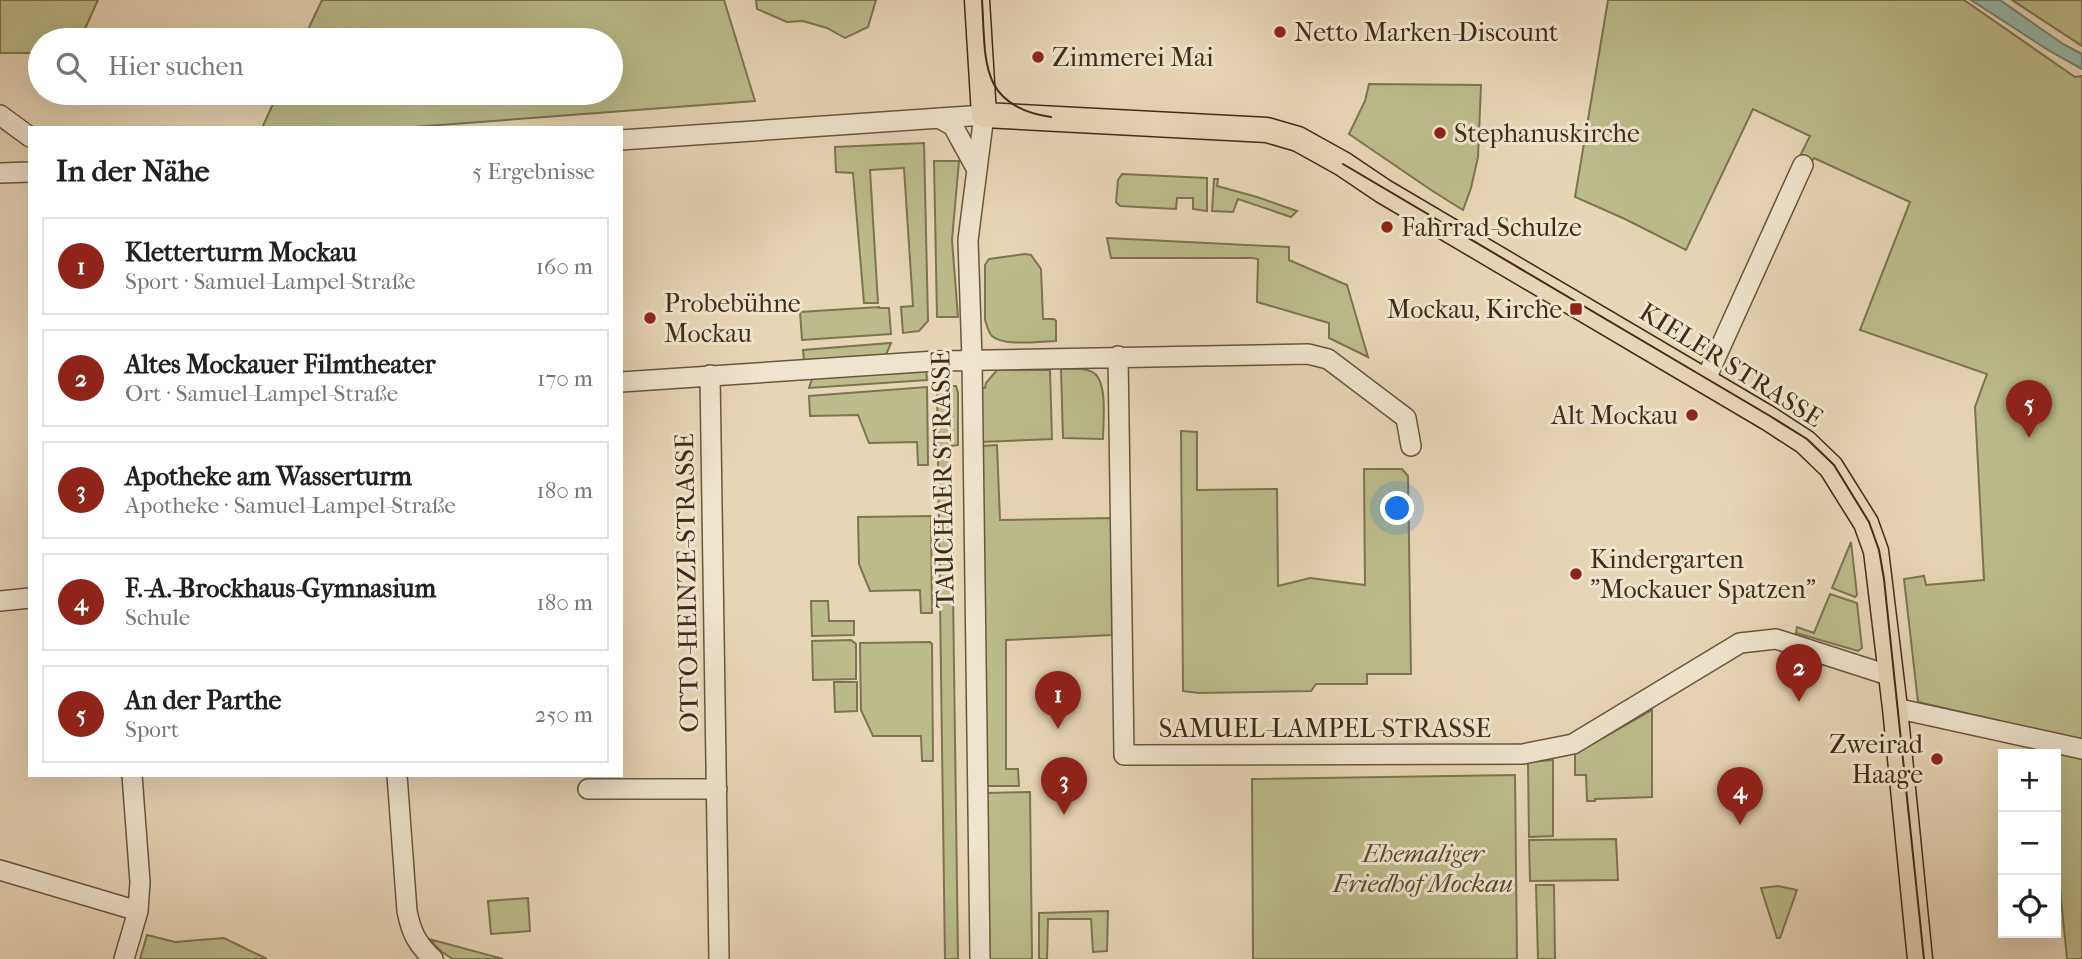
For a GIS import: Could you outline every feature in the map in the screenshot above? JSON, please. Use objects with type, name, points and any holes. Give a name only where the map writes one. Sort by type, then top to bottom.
[{"type":"main road","name":"TAUCHAER STRASSE","points":[[977,0],[984,115]]},
{"type":"main road","name":"KIELER STRASSE","points":[[984,115],[1267,131],[1298,139],[1805,442],[1831,467],[1866,523],[1876,551],[1920,959]]},
{"type":"street","points":[[0,115],[28,136]]},
{"type":"street","points":[[623,140],[984,115]]},
{"type":"street","name":"TAUCHAER STRASSE","points":[[980,959],[968,240],[984,115]]},
{"type":"street","points":[[939,118],[953,126],[976,168]]},
{"type":"street","points":[[1705,381],[1803,165]]},
{"type":"street","points":[[0,173],[28,172]]},
{"type":"street","points":[[623,382],[972,359],[1308,354],[1328,359],[1406,418],[1411,446]]},
{"type":"street","name":"SAMUEL-LAMPEL-STRASSE","points":[[1118,356],[1124,755],[1523,754],[1573,744],[1740,643],[1776,639],[1891,676]]},
{"type":"street","name":"OTTO-HEINZE-STRASSE","points":[[710,375],[719,959]]},
{"type":"street","points":[[0,601],[28,598]]},
{"type":"street","points":[[1895,708],[2082,749]]},
{"type":"street","points":[[124,959],[138,911],[140,882],[132,777]]},
{"type":"street","points":[[397,777],[409,920],[418,942],[433,959]]},
{"type":"street","points":[[589,789],[717,789]]},
{"type":"street","points":[[0,870],[138,911]]},
{"type":"green space","points":[[0,0],[98,0],[85,28],[28,28],[28,53],[0,53]]},
{"type":"green space","points":[[322,0],[724,0],[755,101],[426,126],[263,126],[273,105],[623,105],[623,28],[309,28]]},
{"type":"green space","points":[[756,0],[876,0],[868,27],[845,38],[827,28],[803,21],[787,22],[757,9]]},
{"type":"green space","points":[[1608,0],[1964,0],[2075,77],[2082,76],[2082,740],[1918,702],[1904,579],[1924,576],[1926,585],[1984,580],[1975,407],[1987,374],[1860,330],[1910,202],[1814,158],[1808,167],[1797,162],[1810,136],[1753,109],[1686,250],[1575,197]]},
{"type":"green space","points":[[2012,0],[2082,0],[2082,46]]},
{"type":"green space","points":[[1369,84],[1481,85],[1478,157],[1463,210],[1349,134],[1365,101]]},
{"type":"green space","points":[[924,143],[928,321],[919,331],[903,333],[901,307],[913,306],[904,168],[870,170],[878,303],[864,303],[853,173],[836,172],[835,147]]},
{"type":"green space","points":[[934,161],[959,161],[952,240],[958,317],[937,317]]},
{"type":"green space","points":[[1122,174],[1207,178],[1207,211],[1193,209],[1193,198],[1177,198],[1176,209],[1120,206],[1116,202],[1118,180]]},
{"type":"green space","points":[[1214,179],[1218,179],[1217,186],[1297,211],[1291,217],[1238,199],[1233,212],[1212,211]]},
{"type":"green space","points":[[1107,238],[1289,247],[1289,260],[1347,285],[1368,357],[1329,338],[1329,323],[1257,302],[1258,259],[1111,258]]},
{"type":"green space","points":[[1031,255],[1041,269],[1043,319],[1056,321],[1056,341],[1023,343],[998,339],[992,336],[985,320],[985,265],[989,259]]},
{"type":"green space","points":[[889,308],[891,334],[802,340],[800,312]]},
{"type":"green space","points":[[891,343],[886,355],[804,361],[803,350]]},
{"type":"green space","points":[[926,368],[927,380],[809,388],[813,376]]},
{"type":"green space","points":[[1061,369],[1087,370],[1098,378],[1104,404],[1103,439],[1063,438]]},
{"type":"green space","points":[[997,370],[1050,370],[1052,439],[981,442],[980,388],[985,388]]},
{"type":"green space","points":[[937,386],[956,386],[958,393],[958,445],[951,446],[958,959],[945,959]]},
{"type":"green space","points":[[927,387],[928,465],[918,465],[917,442],[869,443],[858,415],[810,416],[809,396]]},
{"type":"green space","points":[[1181,431],[1197,432],[1197,490],[1277,489],[1278,586],[1310,578],[1365,585],[1364,469],[1402,469],[1408,476],[1411,674],[1367,674],[1367,684],[1316,684],[1311,691],[1183,691]]},
{"type":"green space","points":[[997,445],[1000,520],[1111,518],[1112,635],[1006,640],[1006,769],[1018,769],[1019,786],[985,786],[981,446]]},
{"type":"green space","points":[[931,516],[932,613],[921,613],[920,590],[870,591],[859,564],[858,517]]},
{"type":"green space","points":[[1851,542],[1857,595],[1855,597],[1832,588]]},
{"type":"green space","points":[[1830,594],[1857,603],[1862,648],[1858,651],[1796,633],[1797,627],[1814,633]]},
{"type":"green space","points":[[811,601],[828,601],[829,621],[854,621],[854,635],[812,636]]},
{"type":"green space","points":[[851,640],[856,644],[856,679],[813,680],[812,641]]},
{"type":"green space","points":[[930,642],[933,761],[922,761],[921,736],[873,736],[861,710],[860,643]]},
{"type":"green space","points":[[834,682],[857,682],[857,711],[835,712]]},
{"type":"green space","points":[[1652,710],[1652,797],[1587,801],[1586,775],[1575,775],[1575,754]]},
{"type":"green space","points":[[2061,753],[2082,758],[2082,959],[2067,959],[2061,898]]},
{"type":"green space","points":[[1553,760],[1553,836],[1529,837],[1528,762]]},
{"type":"green space","name":"Ehemaliger Friedhof Mockau","points":[[1515,775],[1517,959],[1253,959],[1252,779]]},
{"type":"green space","points":[[1030,792],[1032,959],[988,959],[986,793]]},
{"type":"green space","points":[[1616,839],[1618,880],[1530,881],[1529,840]]},
{"type":"green space","points":[[1536,885],[1554,885],[1555,959],[1538,959]]},
{"type":"green space","points":[[1778,886],[1797,890],[1780,938],[1777,938],[1761,888]]},
{"type":"green space","points":[[528,898],[530,931],[491,934],[488,901]]},
{"type":"green space","points":[[1108,911],[1107,951],[1093,952],[1091,919],[1048,919],[1047,959],[1039,959],[1039,913]]},
{"type":"green space","points":[[147,935],[175,942],[224,938],[267,959],[140,959]]},
{"type":"green space","points":[[429,939],[503,959],[453,959]]},
{"type":"water","points":[[1971,0],[2000,0],[2082,54],[2082,69],[2048,50]]},
{"type":"tram line","points":[[982,0],[986,60],[998,91],[1010,103],[1051,117]]},
{"type":"tram line","points":[[1343,164],[1770,416],[1807,439],[1834,465],[1869,522],[1879,550],[1924,959]]},
{"type":"place","name":"Netto Marken-Discount","points":[[1280,32]]},
{"type":"place","name":"Zimmerei Mai","points":[[1038,57]]},
{"type":"place","name":"Stephanuskirche","points":[[1440,133]]},
{"type":"place","name":"Fahrrad-Schulze","points":[[1387,227]]},
{"type":"place","name":"Mockau, Kirche","points":[[1576,309]]},
{"type":"place","name":"Probebühne Mockau","points":[[650,318]]},
{"type":"place","name":"Alt Mockau","points":[[1692,415]]},
{"type":"place","name":"An der Parthe","points":[[2029,438]]},
{"type":"place","name":"Kindergarten \"Mockauer Spatzen\"","points":[[1576,574]]},
{"type":"place","name":"Altes Mockauer Filmtheater","points":[[1799,702]]},
{"type":"place","name":"Kletterturm Mockau","points":[[1058,729]]},
{"type":"place","name":"Zweirad Haage","points":[[1937,759]]},
{"type":"place","name":"Apotheke am Wasserturm","points":[[1064,815]]},
{"type":"place","name":"F.-A.-Brockhaus-Gymnasium","points":[[1740,825]]}]
